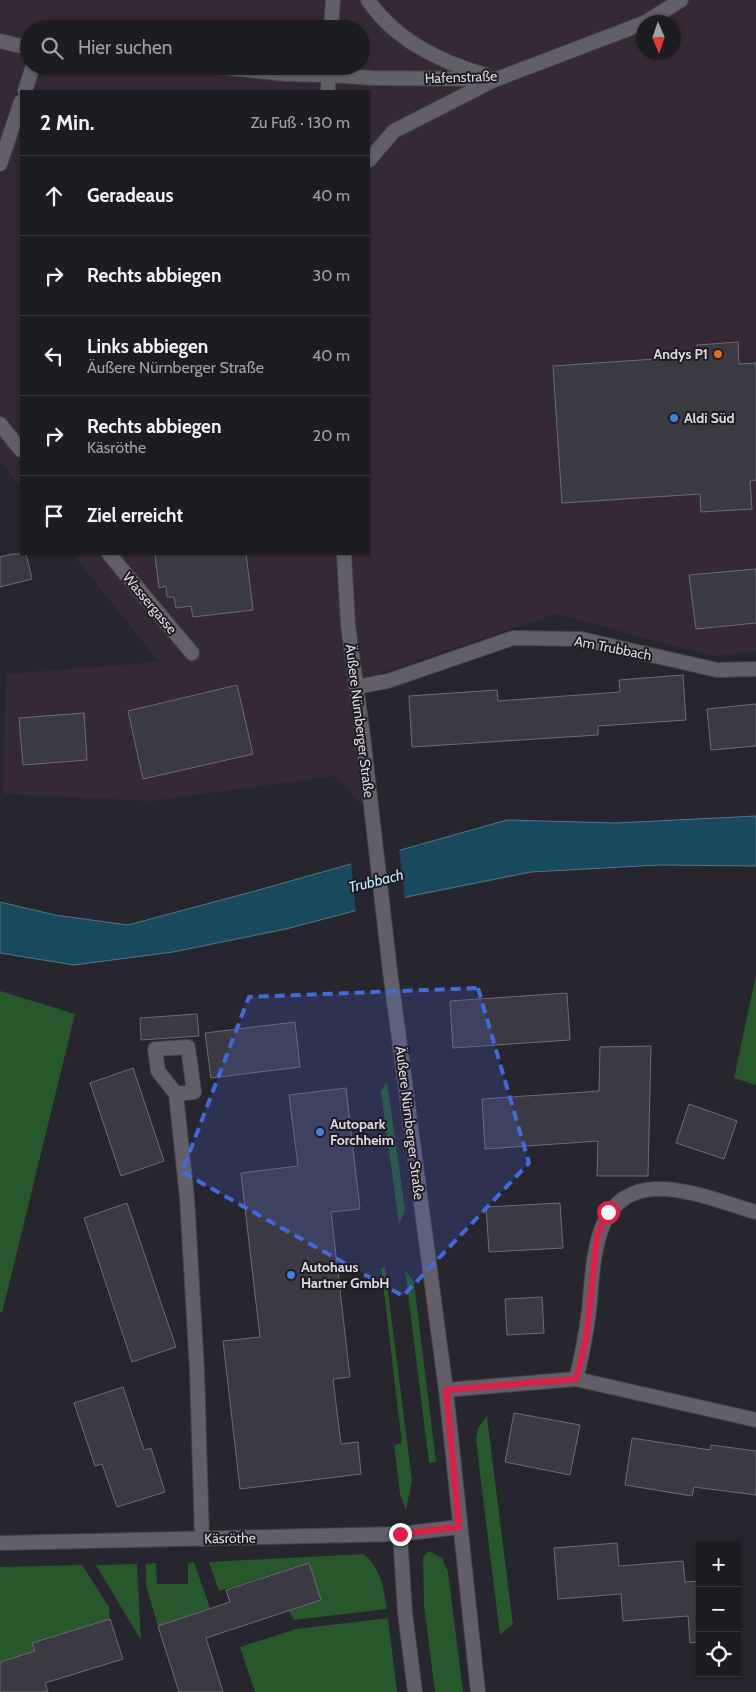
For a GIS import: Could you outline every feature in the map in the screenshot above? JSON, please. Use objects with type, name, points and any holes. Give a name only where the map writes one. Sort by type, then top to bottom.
[{"type":"street","points":[[332,20],[333,0]]},
{"type":"street","points":[[368,0],[378,15],[406,39],[450,64],[497,79]]},
{"type":"street","name":"Hafenstraße","points":[[658,15],[681,0]]},
{"type":"street","name":"Hafenstraße","points":[[356,75],[372,78],[497,79],[636,26]]},
{"type":"street","points":[[0,41],[20,46]]},
{"type":"street","points":[[25,90],[30,75]]},
{"type":"street","points":[[328,90],[329,75]]},
{"type":"street","points":[[370,159],[394,131],[497,79]]},
{"type":"street","points":[[0,164],[20,105]]},
{"type":"street","points":[[0,424],[20,449]]},
{"type":"street","name":"Wassergasse","points":[[110,555],[192,653]]},
{"type":"street","name":"Äußere Nürnberger Straße","points":[[344,555],[348,625],[390,971],[446,1390],[459,1527],[478,1692]]},
{"type":"street","name":"Am Trubbach","points":[[356,687],[388,680],[513,638],[581,638],[717,670],[756,669]]},
{"type":"street","points":[[176,1094],[187,1198],[197,1370],[202,1539]]},
{"type":"street","points":[[576,1379],[586,1340],[597,1236],[608,1212],[633,1192],[656,1189],[681,1191],[756,1212]]},
{"type":"street","points":[[446,1390],[576,1379],[756,1420]]},
{"type":"street","name":"Käsröthe","points":[[0,1543],[400,1534],[459,1527]]},
{"type":"street","points":[[400,1534],[405,1613],[415,1692]]},
{"type":"highlighted area","points":[[478,988],[529,1163],[403,1296],[182,1172],[249,997]]},
{"type":"shaded area","points":[[0,0],[756,0],[756,651],[714,656],[555,614],[355,682],[344,555],[370,555],[370,90],[319,90],[255,75],[370,75],[370,20],[20,20],[20,49],[0,44]]},
{"type":"shaded area","points":[[0,44],[20,49],[20,75],[323,75],[323,90],[20,90],[20,487],[0,461]]},
{"type":"shaded area","points":[[74,555],[344,555],[372,816],[336,776],[151,801],[3,794],[6,674],[159,662]]},
{"type":"green space","points":[[756,975],[756,1085],[734,1078]]},
{"type":"green space","points":[[0,991],[75,1014],[2,1313],[0,1312]]},
{"type":"green space","points":[[387,1081],[405,1210],[399,1224],[381,1092]]},
{"type":"green space","points":[[385,1267],[412,1480],[406,1510],[400,1494],[394,1445],[402,1443],[381,1268]]},
{"type":"green space","points":[[405,1270],[414,1282],[436,1462],[429,1463]]},
{"type":"green space","points":[[487,1416],[513,1624],[500,1635],[476,1440],[478,1428]]},
{"type":"green space","points":[[429,1551],[442,1558],[448,1572],[463,1692],[435,1692],[424,1605],[423,1557]]},
{"type":"green space","points":[[364,1554],[378,1573],[383,1586],[387,1609],[294,1620],[289,1611],[321,1600],[309,1563],[219,1591],[209,1562]]},
{"type":"green space","points":[[194,1562],[210,1608],[158,1626],[146,1585],[146,1564],[156,1563],[157,1584],[188,1584],[188,1563]]},
{"type":"green space","points":[[137,1564],[141,1640],[96,1565]]},
{"type":"green space","points":[[82,1565],[109,1607],[110,1619],[33,1643],[35,1651],[0,1662],[0,1567]]},
{"type":"green space","points":[[388,1618],[397,1692],[255,1692],[240,1647],[296,1629]]},
{"type":"water","name":"Trubbach","points":[[756,816],[756,866],[659,865],[531,872],[411,896],[286,929],[173,952],[74,965],[0,953],[0,902],[55,915],[128,925],[507,820],[616,823]]},
{"type":"pier","points":[[399,848],[405,900],[356,913],[351,861]]},
{"type":"building","points":[[738,342],[739,364],[756,363],[756,480],[750,481],[752,509],[701,512],[700,494],[562,503],[553,366],[698,356],[697,345]]},
{"type":"building","points":[[12,554],[26,555],[32,579],[0,587],[0,557]]},
{"type":"building","points":[[155,555],[246,555],[253,610],[193,617],[191,606],[176,608],[174,597],[167,597],[166,586],[159,588]]},
{"type":"building","points":[[756,569],[756,623],[696,629],[689,575]]},
{"type":"building","points":[[683,675],[686,720],[598,726],[598,735],[412,747],[409,696],[497,690],[498,701],[620,692],[619,680]]},
{"type":"building","points":[[237,685],[253,754],[143,779],[128,711]]},
{"type":"building","points":[[756,704],[756,746],[711,750],[707,709]]},
{"type":"building","points":[[84,713],[87,760],[23,765],[19,718]]},
{"type":"building","points":[[567,993],[570,1040],[453,1048],[450,1001]]},
{"type":"building","points":[[197,1014],[199,1036],[141,1040],[140,1018]]},
{"type":"building","points":[[295,1022],[300,1067],[211,1078],[205,1033]]},
{"type":"building","points":[[651,1046],[648,1176],[597,1176],[598,1141],[485,1149],[482,1099],[599,1091],[600,1047]]},
{"type":"building","points":[[133,1068],[164,1161],[121,1176],[90,1083]]},
{"type":"building","points":[[346,1088],[360,1209],[331,1212],[350,1377],[333,1379],[341,1444],[358,1442],[361,1474],[240,1489],[223,1341],[260,1337],[241,1173],[298,1166],[289,1095]]},
{"type":"building","points":[[689,1104],[737,1121],[724,1159],[676,1143]]},
{"type":"building","points":[[127,1203],[176,1347],[132,1362],[84,1218]]},
{"type":"building","points":[[560,1203],[563,1248],[489,1252],[486,1207]]},
{"type":"building","points":[[542,1297],[544,1333],[507,1335],[505,1299]]},
{"type":"building","points":[[123,1387],[144,1450],[151,1448],[165,1492],[117,1507],[102,1464],[95,1466],[74,1403]]},
{"type":"building","points":[[514,1413],[580,1425],[570,1475],[505,1462]]},
{"type":"building","points":[[632,1438],[710,1450],[711,1445],[756,1451],[756,1495],[694,1487],[692,1496],[625,1485]]},
{"type":"building","points":[[617,1543],[619,1566],[683,1561],[685,1582],[696,1581],[696,1642],[690,1643],[688,1616],[623,1621],[621,1594],[558,1599],[554,1548]]},
{"type":"building","points":[[309,1563],[321,1600],[206,1638],[223,1692],[179,1692],[158,1626],[230,1602],[226,1590]]},
{"type":"building","points":[[110,1619],[123,1659],[45,1683],[48,1692],[0,1692],[0,1662],[35,1651],[32,1643]]},
{"type":"place","name":"Andys P1","points":[[718,354]]},
{"type":"place","name":"Aldi Süd","points":[[674,418]]},
{"type":"place","name":"Autopark Forchheim","points":[[320,1132]]},
{"type":"place","name":"Autohaus Hartner GmbH","points":[[291,1275]]},
{"type":"route","points":[[400,1534],[459,1527],[446,1390],[576,1379],[586,1340],[597,1236],[608,1212]]}]
